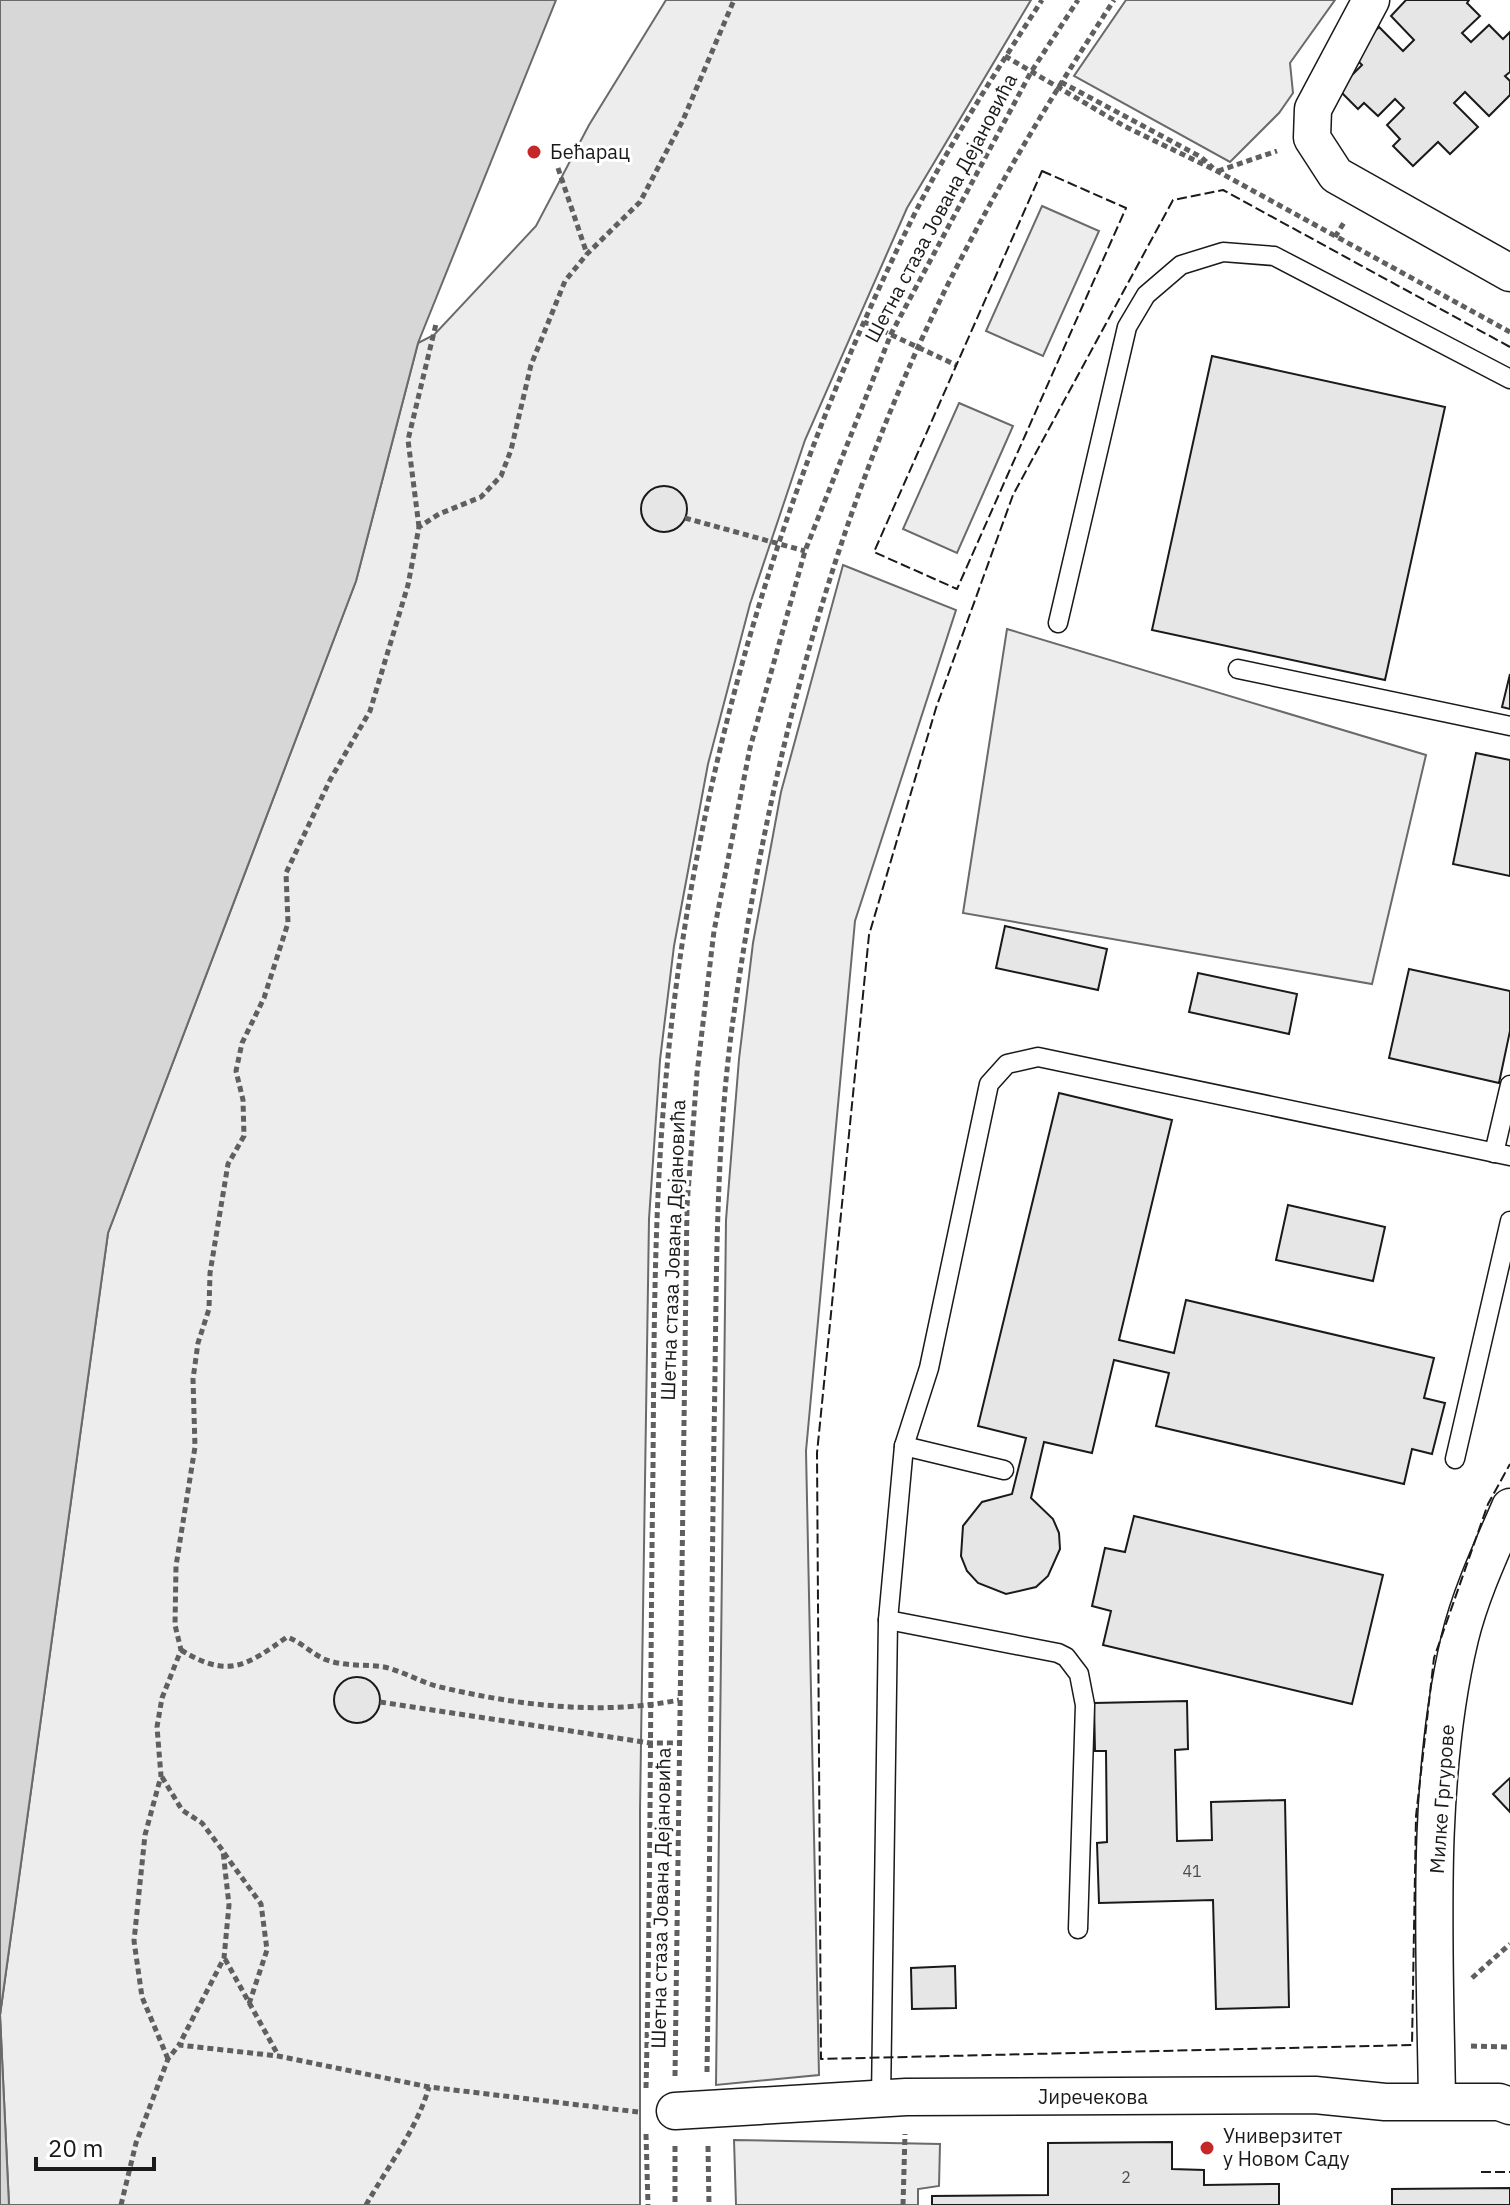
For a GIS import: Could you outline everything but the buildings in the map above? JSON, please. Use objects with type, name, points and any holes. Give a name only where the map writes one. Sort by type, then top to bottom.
[{"type":"street","points":[[1371,0],[1313,109],[1312,138],[1336,175],[1510,273]]},
{"type":"street","name":"Милке Гргурове","points":[[1437,2101],[1437,1842],[1451,1692],[1469,1609],[1510,1507]]},
{"type":"street","name":"Јиречекова","points":[[664,2112],[893,2098],[1315,2095],[1385,2102],[1499,2102],[1510,2106]]},
{"type":"lane","points":[[1058,623],[1127,327],[1146,295],[1181,265],[1223,252],[1274,256],[1510,379]]},
{"type":"lane","points":[[1238,669],[1510,726]]},
{"type":"lane","points":[[893,2098],[888,1620],[904,1446],[929,1368],[989,1084],[1007,1064],[1038,1057],[1502,1155],[1510,1085]]},
{"type":"lane","points":[[1455,1459],[1510,1221]]},
{"type":"lane","points":[[904,1446],[1004,1470]]},
{"type":"lane","points":[[888,1620],[1058,1653],[1066,1657],[1079,1674],[1085,1730],[1078,1929]]},
{"type":"path","points":[[419,527],[439,514],[481,497],[501,476],[546,321],[565,281],[587,254],[640,202],[683,120],[734,0]]},
{"type":"path","points":[[709,2205],[664,2112],[650,1743],[658,1188],[667,1064],[679,970],[717,758],[814,443],[864,322],[916,212],[1005,56],[1042,0]]},
{"type":"path","name":"Шетна стаза Јована Дејановића","points":[[675,2205],[664,2112],[679,1743],[687,1206],[697,1073],[714,931],[750,748],[805,551],[891,334],[1031,72],[1078,0]]},
{"type":"path","points":[[648,2205],[664,2112],[718,1192],[733,1018],[760,850],[795,699],[839,551],[919,348],[963,254],[1060,85],[1114,0]]},
{"type":"path","points":[[1005,56],[1060,85],[1124,126],[1217,171],[1510,332]]},
{"type":"path","points":[[1217,171],[1312,138]]},
{"type":"path","points":[[558,168],[587,254]]},
{"type":"path","points":[[864,322],[956,365]]},
{"type":"path","points":[[168,2059],[142,1997],[134,1941],[145,1835],[161,1776],[157,1727],[162,1698],[181,1650],[175,1625],[176,1566],[195,1447],[193,1379],[198,1343],[209,1309],[210,1273],[228,1164],[244,1136],[243,1100],[236,1071],[242,1043],[264,998],[288,923],[286,873],[330,780],[370,711],[382,676],[419,527],[408,440],[436,324]]},
{"type":"path","points":[[685,518],[805,551]]},
{"type":"path","points":[[181,1650],[220,1668],[246,1665],[287,1637],[303,1643],[322,1658],[349,1666],[386,1668],[419,1682],[477,1696],[563,1707],[650,1706],[679,1700]]},
{"type":"path","points":[[380,1702],[650,1743],[679,1743]]},
{"type":"path","points":[[161,1776],[182,1810],[202,1823],[261,1904],[267,1950],[249,2004]]},
{"type":"path","points":[[121,2205],[136,2143],[168,2059],[179,2045],[224,1958],[229,1905],[223,1851]]},
{"type":"path","points":[[1463,1987],[1510,1944]]},
{"type":"path","points":[[224,1958],[278,2056]]},
{"type":"path","points":[[179,2045],[278,2056],[429,2087],[664,2112]]},
{"type":"path","points":[[366,2205],[394,2154],[421,2116],[429,2087]]},
{"type":"path","points":[[893,2098],[903,2205]]},
{"type":"shaded area","points":[[0,0],[556,0],[418,343],[356,581],[108,1233],[0,2015]]},
{"type":"shaded area","points":[[666,0],[1031,0],[907,208],[805,440],[750,604],[708,764],[674,946],[660,1060],[649,1219],[640,1810],[640,2205],[9,2205],[0,2015],[108,1233],[356,581],[418,343],[434,335],[536,226],[589,125]]},
{"type":"shaded area","points":[[1126,0],[1335,0],[1290,63],[1293,93],[1279,113],[1230,162],[1074,76]]},
{"type":"shaded area","points":[[1042,206],[1099,231],[1043,356],[986,331]]},
{"type":"shaded area","points":[[959,403],[1013,426],[957,553],[903,529]]},
{"type":"shaded area","points":[[843,565],[956,610],[855,921],[806,1451],[819,2075],[716,2085],[726,1220],[739,1059],[753,943],[781,792]]},
{"type":"shaded area","points":[[1007,629],[1426,755],[1372,984],[963,913]]},
{"type":"shaded area","points":[[0,2015],[9,2205],[0,2205]]},
{"type":"shaded area","points":[[734,2140],[940,2144],[939,2186],[918,2189],[918,2205],[736,2205]]},
{"type":"fence","points":[[1042,171],[1126,208],[957,589],[874,552],[1042,171]]},
{"type":"fence","points":[[1510,347],[1223,190],[1173,200],[1013,495],[936,708],[869,935],[817,1453],[821,2059],[1412,2045],[1416,1816],[1434,1658],[1488,1504],[1510,1464]]},
{"type":"fence","points":[[1481,2172],[1510,2172]]},
{"type":"place","name":"Бећарац","points":[[534,152]]},
{"type":"place","name":"Универзитет у Новом Саду","points":[[1207,2148]]}]
